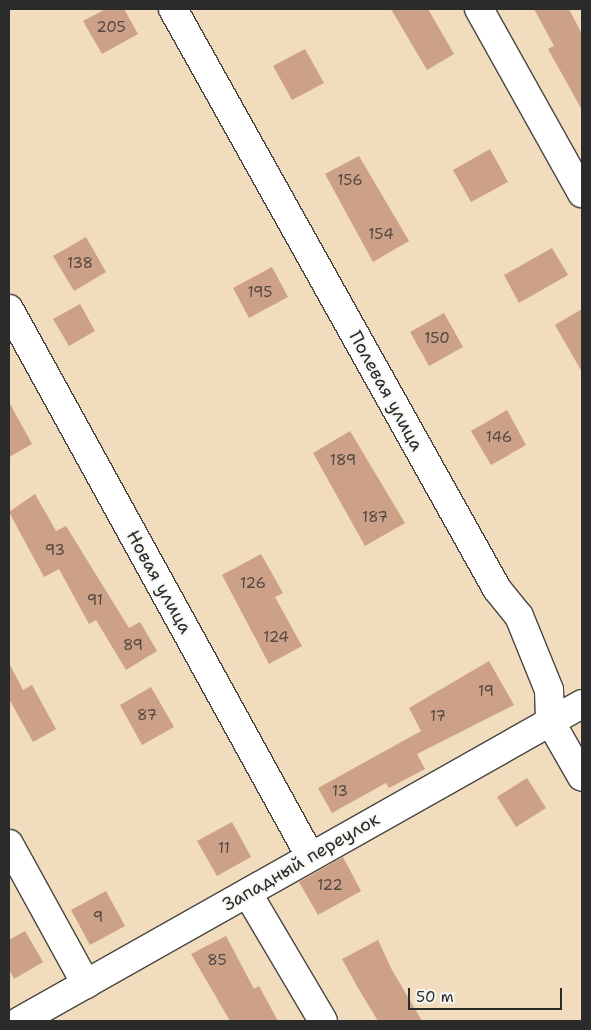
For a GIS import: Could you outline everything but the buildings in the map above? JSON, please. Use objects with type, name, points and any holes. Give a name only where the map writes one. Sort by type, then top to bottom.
[{"type":"street","name":"Полевая улица","points":[[173,9],[497,589],[519,616],[549,690],[550,722],[582,777]]},
{"type":"street","points":[[479,9],[582,193]]},
{"type":"street","name":"Новая улица","points":[[9,309],[310,856]]},
{"type":"street","name":"Западный переулок","points":[[20,1021],[582,704]]},
{"type":"street","points":[[9,844],[86,984]]},
{"type":"street","points":[[248,894],[323,1021]]}]
